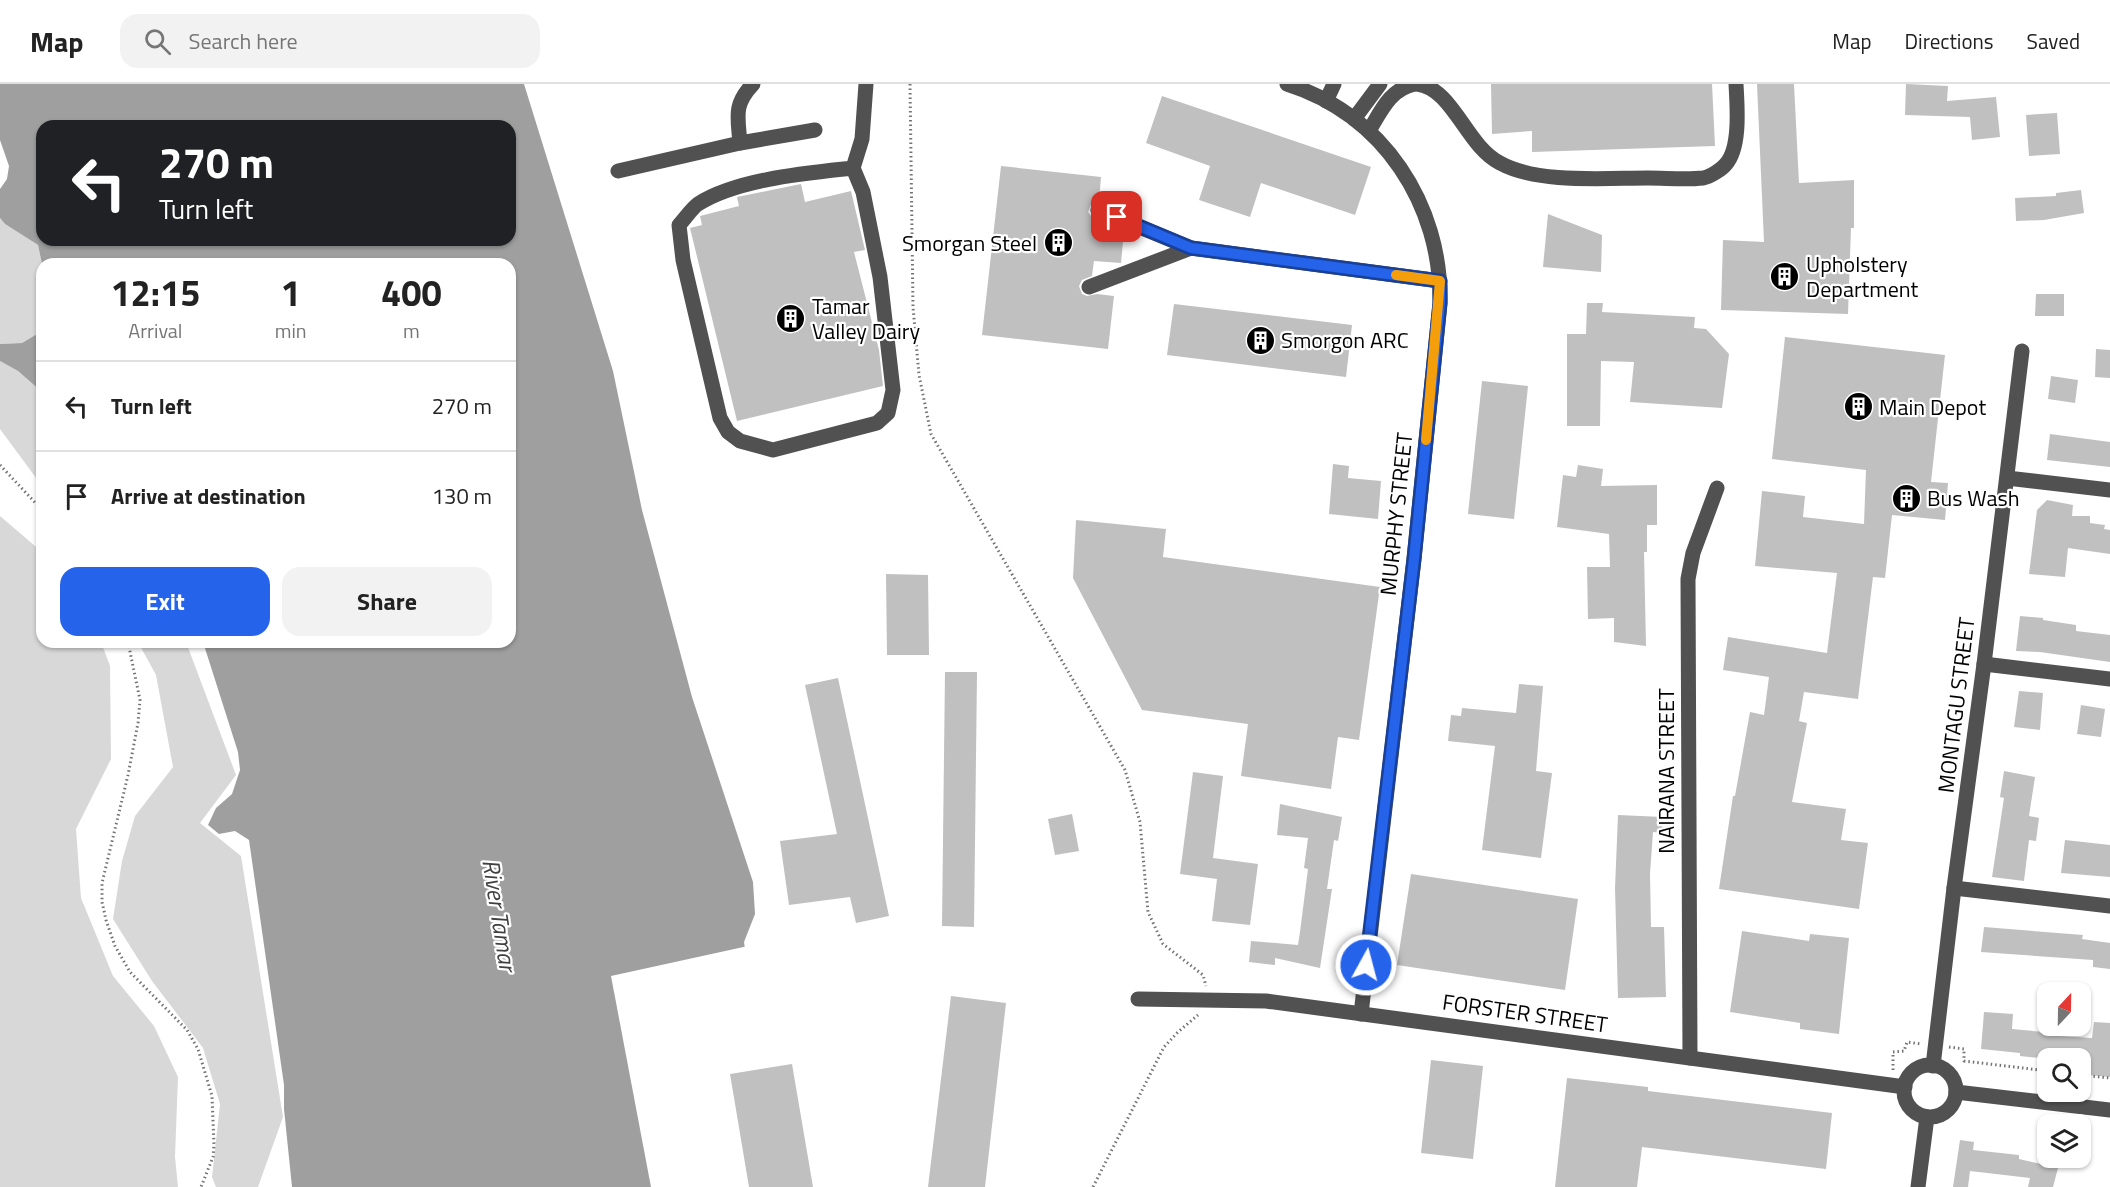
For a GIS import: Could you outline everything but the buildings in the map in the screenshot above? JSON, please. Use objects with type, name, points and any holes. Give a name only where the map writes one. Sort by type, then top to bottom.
[{"type":"street","points":[[741,143],[738,111],[742,96],[753,84]]},
{"type":"street","points":[[853,168],[801,174],[734,188],[697,205],[679,225],[682,260],[720,418],[728,432],[740,441],[773,450],[877,423],[888,412],[893,390],[880,277],[863,192],[853,168],[862,139],[866,84]]},
{"type":"street","name":"MURPHY STREET","points":[[1287,84],[1326,101],[1354,118],[1369,131],[1402,169],[1432,234],[1439,263],[1439,315],[1414,559],[1360,1014]]},
{"type":"street","points":[[1326,101],[1334,84]]},
{"type":"street","points":[[1354,118],[1380,84]]},
{"type":"street","points":[[1369,131],[1385,103],[1394,93],[1405,86],[1427,85],[1440,93],[1477,145],[1499,163],[1524,172],[1567,178],[1706,178],[1726,165],[1733,152],[1737,114],[1736,84]]},
{"type":"street","points":[[618,171],[741,143],[815,130]]},
{"type":"street","points":[[1098,210],[1191,248],[1440,281]]},
{"type":"street","points":[[1089,287],[1191,248]]},
{"type":"street","name":"MONTAGU STREET","points":[[1934,1066],[1954,888],[2022,351]]},
{"type":"street","points":[[2007,478],[2110,490]]},
{"type":"street","name":"NAIRANA STREET","points":[[1690,1058],[1688,579],[1693,553],[1717,488]]},
{"type":"street","points":[[1984,664],[2110,679]]},
{"type":"street","points":[[1954,888],[2110,906]]},
{"type":"street","name":"FORSTER STREET","points":[[1138,999],[1266,1001],[1905,1087]]},
{"type":"street","points":[[1934,1066],[1945,1070],[1950,1075],[1956,1086],[1956,1092],[1950,1108],[1935,1116],[1927,1117],[1919,1114],[1907,1103],[1905,1087],[1912,1073],[1918,1068],[1934,1066]]},
{"type":"street","points":[[1956,1092],[2110,1110]]},
{"type":"street","points":[[1918,1187],[1927,1117]]},
{"type":"path","points":[[910,84],[913,307],[919,375],[931,434],[1125,770],[1140,822],[1148,912],[1163,944],[1203,975],[1210,1000],[1199,1014],[1164,1047],[1093,1187]]},
{"type":"path","points":[[0,465],[36,504]]},
{"type":"path","points":[[129,648],[140,700],[138,723],[128,776],[102,883],[102,902],[115,945],[130,972],[187,1030],[198,1049],[212,1096],[214,1145],[213,1157],[201,1187]]},
{"type":"path","points":[[2091,1076],[2110,1078]]},
{"type":"shaded area","points":[[0,218],[5,224],[36,244],[41,258],[36,258],[36,335],[22,343],[0,344]]},
{"type":"shaded area","points":[[0,361],[18,371],[36,387],[36,478],[0,429]]},
{"type":"shaded area","points":[[0,516],[36,547],[36,648],[103,648],[110,666],[111,759],[76,829],[81,898],[113,976],[154,1026],[178,1077],[175,1157],[178,1187],[0,1187]]},
{"type":"shaded area","points":[[141,648],[188,648],[236,775],[200,823],[241,856],[283,1117],[258,1187],[216,1187],[212,1177],[220,1104],[203,1048],[152,981],[113,919],[122,861],[135,816],[173,767],[156,675]]},
{"type":"water","name":"River Tamar","points":[[0,84],[524,84],[613,371],[642,510],[692,697],[753,882],[755,914],[744,942],[779,1187],[292,1187],[284,1109],[284,1085],[249,840],[235,831],[219,834],[208,825],[216,808],[232,794],[240,770],[238,752],[205,648],[516,648],[516,258],[41,258],[38,246],[516,246],[516,120],[36,120],[36,244],[5,224],[0,218],[0,189],[7,179],[9,166],[0,140]]},
{"type":"water","points":[[36,335],[36,387],[18,371],[0,361],[0,344],[22,343]]},
{"type":"pier","points":[[748,946],[782,1187],[651,1187],[611,976]]},
{"type":"slow traffic","points":[[1396,275],[1440,281],[1440,303],[1426,440]]},
{"type":"place","name":"Smorgan Steel","points":[[1058,243]]},
{"type":"place","name":"Upholstery Department","points":[[1785,277]]},
{"type":"place","name":"Tamar Valley Dairy","points":[[791,319]]},
{"type":"place","name":"Smorgon ARC","points":[[1260,340]]},
{"type":"place","name":"Main Depot","points":[[1858,407]]},
{"type":"place","name":"Bus Wash","points":[[1906,498]]},
{"type":"route","points":[[1117,217],[1191,248],[1440,281],[1440,303],[1414,559],[1366,965]]}]
